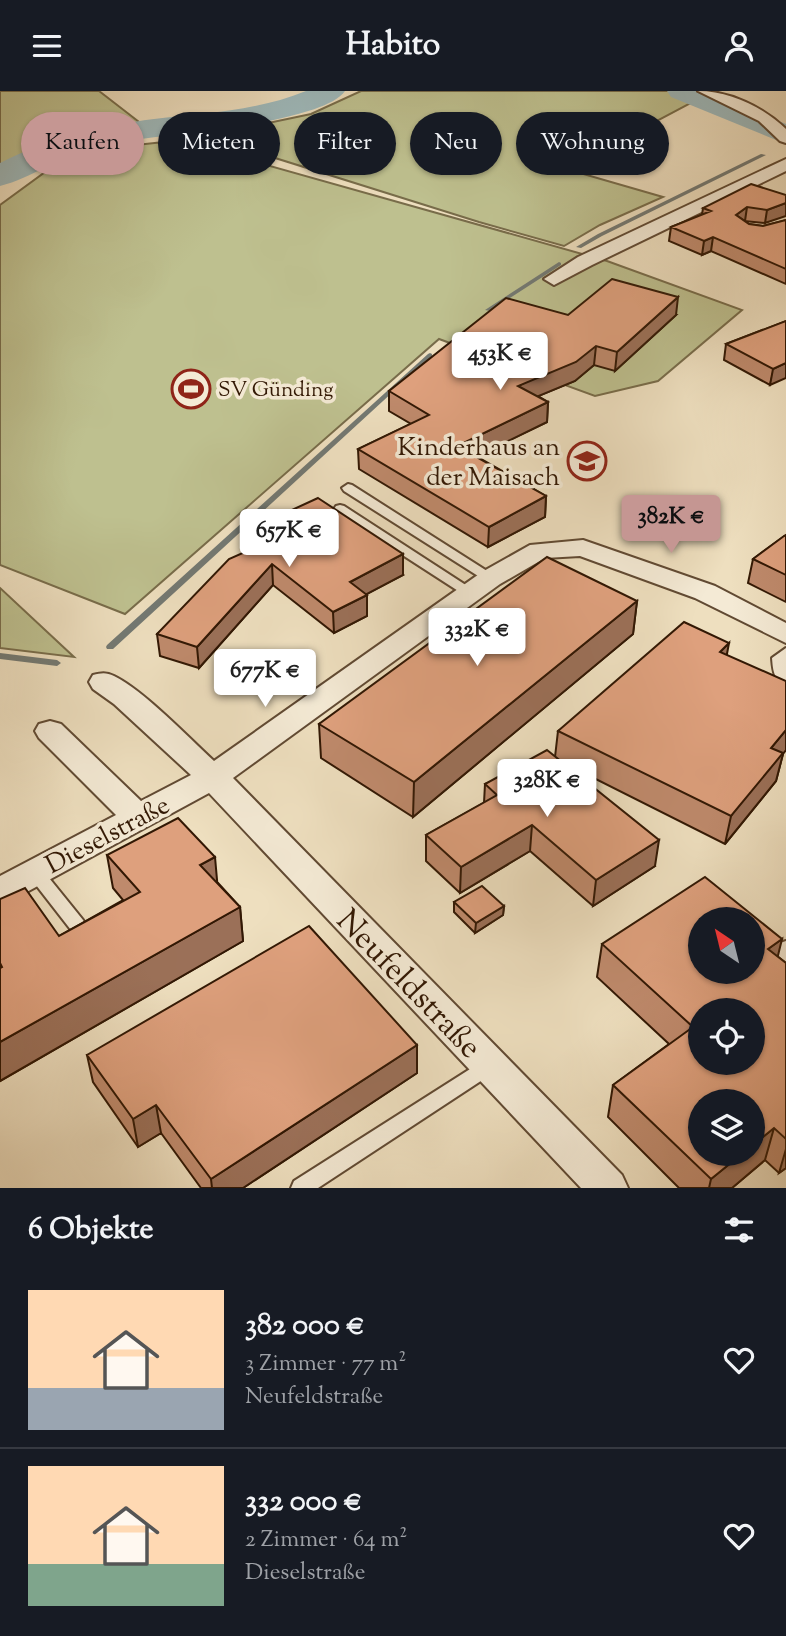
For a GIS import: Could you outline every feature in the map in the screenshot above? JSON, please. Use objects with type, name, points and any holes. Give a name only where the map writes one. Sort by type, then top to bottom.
[{"type":"street","points":[[705,91],[748,108],[782,133]]},
{"type":"street","points":[[748,108],[777,106]]},
{"type":"street","points":[[554,279],[584,261],[786,164]]},
{"type":"street","name":"Dieselstraße","points":[[0,891],[213,778],[481,585],[539,550],[583,548],[705,592],[786,634]]},
{"type":"street","points":[[103,682],[124,697],[213,778]]},
{"type":"street","points":[[50,731],[138,817]]},
{"type":"street","name":"Neufeldstraße","points":[[213,778],[608,1188]]},
{"type":"lane","points":[[348,488],[481,585]]},
{"type":"lane","points":[[340,509],[481,585]]},
{"type":"lane","points":[[786,653],[779,658],[780,672],[786,679]]},
{"type":"lane","points":[[36,872],[77,925]]},
{"type":"lane","points":[[786,948],[782,962],[786,967]]},
{"type":"lane","points":[[301,1188],[489,1065]]},
{"type":"green space","points":[[0,91],[99,91],[126,112],[21,112],[21,157],[0,168]]},
{"type":"green space","points":[[361,91],[696,91],[706,95],[669,115],[669,112],[516,112],[516,175],[587,175],[663,197],[600,225],[564,246],[329,175],[396,175],[396,112],[315,112]]},
{"type":"green space","points":[[294,118],[294,164],[280,160],[280,121]]},
{"type":"green space","name":"SV Günding","points":[[158,143],[158,175],[280,175],[280,169],[294,175],[302,175],[607,261],[742,310],[658,381],[595,396],[439,339],[125,614],[0,565],[0,205],[41,175],[144,175],[144,144]]},
{"type":"green space","points":[[0,588],[74,657],[0,648]]},
{"type":"building","points":[[751,184],[786,195],[786,203],[767,210],[747,207],[736,215],[749,224],[763,226],[786,220],[786,269],[713,237],[704,241],[671,227],[711,211],[703,208]]},
{"type":"building","points":[[612,279],[678,297],[617,352],[596,346],[576,362],[518,386],[548,402],[457,446],[546,496],[489,527],[358,449],[429,415],[389,391],[506,298],[568,315]]},
{"type":"building","points":[[786,321],[786,363],[773,369],[726,344]]},
{"type":"building","points":[[318,498],[403,554],[350,582],[367,595],[333,612],[272,564],[197,647],[157,634],[229,559],[299,528],[281,515]]},
{"type":"building","points":[[786,535],[786,575],[753,559],[784,536]]},
{"type":"building","points":[[547,557],[637,601],[414,782],[319,724]]},
{"type":"building","points":[[684,622],[729,643],[720,652],[786,681],[786,730],[771,748],[783,753],[731,816],[558,731]]},
{"type":"building","points":[[547,750],[659,840],[596,880],[532,825],[461,867],[426,835],[497,795],[485,784]]},
{"type":"building","points":[[178,818],[215,857],[200,865],[240,907],[0,1042],[0,899],[25,888],[59,936],[140,892],[107,855]]},
{"type":"building","points":[[705,877],[742,907],[688,907],[688,984],[765,984],[765,925],[782,939],[768,949],[786,963],[786,1139],[774,1128],[765,1135],[765,1089],[688,1089],[688,1157],[613,1085],[688,1031],[688,1075],[765,1075],[765,998],[688,998],[688,1022],[602,944]]},
{"type":"building","points":[[482,886],[504,906],[476,923],[454,902]]},
{"type":"building","points":[[309,926],[417,1045],[211,1179],[156,1105],[133,1119],[87,1055]]},
{"type":"building","points":[[697,1166],[727,1166],[711,1179]]},
{"type":"waterway","points":[[0,176],[46,153],[83,141],[125,132],[244,117],[302,103],[331,91]]},
{"type":"waterway","points":[[681,91],[786,135]]},
{"type":"waterway","points":[[579,247],[763,155]]},
{"type":"waterway","points":[[488,310],[559,264]]},
{"type":"waterway","points":[[110,647],[430,355]]},
{"type":"waterway","points":[[0,656],[57,663]]},
{"type":"place","name":"SV Günding","points":[[191,389]]},
{"type":"place","name":"Kinderhaus an der Maisach","points":[[587,461]]}]
